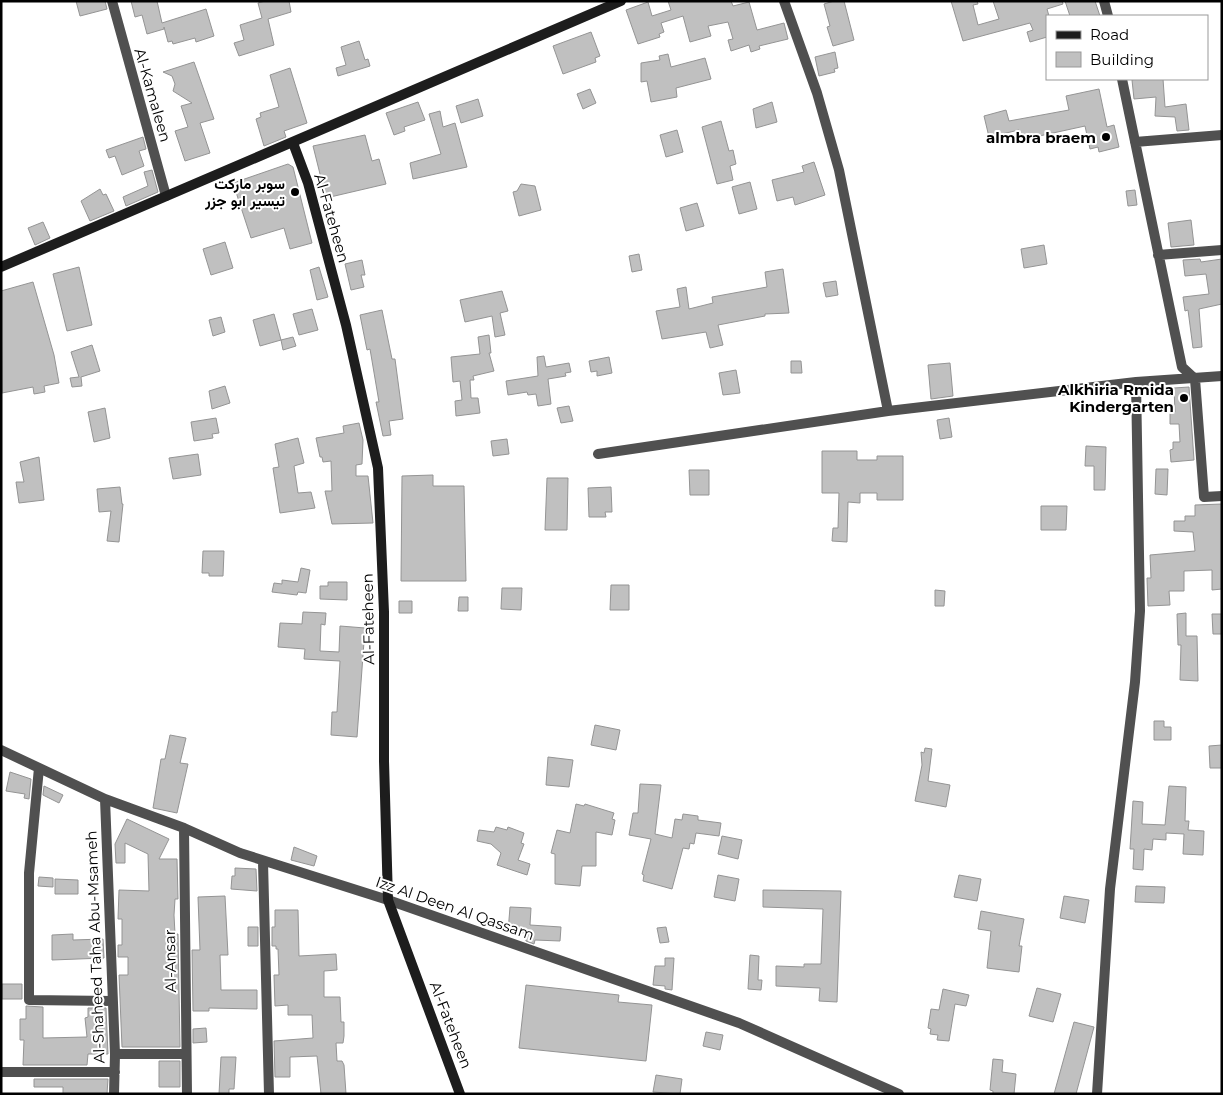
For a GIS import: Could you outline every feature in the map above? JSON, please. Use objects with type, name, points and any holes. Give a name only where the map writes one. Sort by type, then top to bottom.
[{"type":"street","name":"Al-Kamaleen","points":[[112,1],[166,196]]},
{"type":"street","points":[[1,267],[621,1]]},
{"type":"street","points":[[784,1],[817,94],[839,170],[888,411]]},
{"type":"street","points":[[1104,1],[1108,15]]},
{"type":"street","points":[[1122,80],[1182,367],[1195,379],[1204,497],[1222,496]]},
{"type":"street","points":[[1135,142],[1222,135]]},
{"type":"street","name":"Al-Fateheen","points":[[293,142],[308,183],[346,325],[378,468],[384,612],[384,761],[388,900],[460,1094]]},
{"type":"street","points":[[1158,254],[1222,250]]},
{"type":"street","points":[[598,454],[888,411],[1136,382],[1222,376]]},
{"type":"street","points":[[1097,1094],[1110,889],[1134,692],[1140,611],[1136,382]]},
{"type":"street","name":"Izz Al Deen Al Qassam","points":[[1,750],[105,799],[184,828],[263,862],[388,900],[739,1023],[899,1094]]},
{"type":"street","points":[[40,768],[29,873],[29,1000],[112,1001]]},
{"type":"street","name":"Al-Shaheed Taha Abu-Msameh","points":[[105,799],[115,1054],[114,1094]]},
{"type":"street","name":"Al-Ansar","points":[[184,828],[187,1094]]},
{"type":"street","points":[[263,862],[269,1094]]},
{"type":"street","points":[[115,1054],[186,1054]]},
{"type":"street","points":[[1,1072],[115,1072]]},
{"type":"building","points":[[76,1],[105,1],[107,9],[80,16]]},
{"type":"building","points":[[131,1],[157,1],[162,23],[206,9],[214,36],[196,42],[195,38],[173,44],[172,41],[168,42],[164,27],[164,29],[147,34],[142,15],[135,17]]},
{"type":"building","points":[[265,1],[289,1],[291,12],[268,19],[274,45],[239,56],[234,43],[244,40],[240,25],[262,18],[258,3]]},
{"type":"building","points":[[668,1],[731,1],[733,6],[749,2],[757,30],[784,23],[788,39],[759,46],[760,49],[751,52],[749,45],[731,51],[728,40],[733,39],[728,22],[708,26],[711,36],[690,42],[683,16],[661,23],[664,32],[659,34],[660,37],[638,44],[626,10],[648,2],[652,16],[671,10]]},
{"type":"building","points":[[844,1],[854,40],[833,46],[827,27],[830,26],[824,4]]},
{"type":"building","points":[[951,1],[977,1],[978,4],[973,5],[978,25],[999,19],[993,1],[1062,1],[1063,4],[1047,9],[1049,15],[1046,15],[1046,37],[1030,42],[1027,32],[1033,30],[1030,23],[963,41]]},
{"type":"building","points":[[1065,1],[1095,1],[1100,15],[1070,15]]},
{"type":"building","points":[[591,32],[600,56],[595,58],[596,62],[563,74],[553,46]]},
{"type":"building","points":[[359,41],[365,60],[368,59],[370,66],[338,76],[336,68],[346,65],[341,47]]},
{"type":"building","points":[[835,52],[838,68],[834,69],[835,72],[819,76],[815,57]]},
{"type":"building","points":[[668,54],[671,67],[705,58],[711,79],[676,88],[677,97],[651,102],[647,81],[641,82],[641,63],[660,60],[659,56]]},
{"type":"building","points":[[194,62],[214,119],[200,123],[210,153],[185,161],[175,131],[188,127],[181,106],[192,103],[173,91],[175,84],[172,76],[163,72]]},
{"type":"building","points":[[290,68],[307,123],[284,131],[286,137],[264,146],[256,119],[261,117],[260,113],[279,107],[270,75]]},
{"type":"building","points":[[1132,80],[1163,80],[1165,107],[1186,104],[1189,130],[1177,131],[1175,117],[1155,116],[1156,97],[1134,99]]},
{"type":"building","points":[[590,89],[596,103],[583,109],[577,94]]},
{"type":"building","points":[[1099,89],[1107,127],[1114,125],[1119,147],[1099,152],[1098,147],[1090,149],[1085,126],[1021,140],[1019,130],[989,137],[984,116],[1006,110],[1009,121],[1069,110],[1066,96]]},
{"type":"building","points":[[478,99],[483,116],[461,123],[456,106]]},
{"type":"building","points":[[418,102],[425,120],[404,127],[405,131],[394,135],[386,113]]},
{"type":"building","points":[[772,102],[777,122],[756,128],[753,109]]},
{"type":"building","points":[[440,111],[443,127],[455,123],[467,167],[413,179],[410,163],[441,154],[429,114]]},
{"type":"building","points":[[721,121],[729,151],[733,150],[736,164],[730,166],[733,180],[717,184],[702,127]]},
{"type":"building","points":[[677,130],[683,152],[666,157],[660,135]]},
{"type":"building","points":[[365,135],[372,161],[379,159],[386,184],[326,198],[313,146]]},
{"type":"building","points":[[143,137],[146,149],[139,151],[144,166],[122,175],[115,156],[109,158],[106,150]]},
{"type":"building","points":[[814,162],[825,195],[795,205],[793,197],[777,201],[772,180],[804,172],[802,166]]},
{"type":"building","points":[[288,164],[293,167],[312,243],[290,249],[284,228],[251,238],[233,183]]},
{"type":"building","points":[[152,170],[158,192],[126,206],[123,197],[148,186],[144,172]]},
{"type":"building","points":[[750,182],[757,209],[739,214],[732,187]]},
{"type":"building","points":[[521,184],[535,186],[541,210],[519,216],[513,192],[517,191]]},
{"type":"building","points":[[100,189],[103,195],[106,194],[114,211],[90,221],[81,201]]},
{"type":"building","points":[[1135,190],[1137,205],[1128,206],[1126,191]]},
{"type":"building","points":[[697,203],[704,226],[686,231],[680,208]]},
{"type":"building","points":[[1191,220],[1194,245],[1171,247],[1168,223]]},
{"type":"building","points":[[43,222],[50,238],[35,245],[28,228]]},
{"type":"building","points":[[225,242],[233,268],[211,275],[203,249]]},
{"type":"building","points":[[1044,245],[1047,264],[1024,268],[1021,249]]},
{"type":"building","points":[[639,254],[642,270],[632,272],[629,256]]},
{"type":"building","points":[[1200,259],[1201,262],[1222,259],[1222,304],[1199,309],[1202,347],[1193,348],[1188,310],[1185,311],[1183,297],[1209,294],[1206,274],[1185,276],[1183,260]]},
{"type":"building","points":[[362,260],[365,275],[361,275],[364,287],[351,290],[345,264]]},
{"type":"building","points":[[79,267],[92,325],[67,331],[53,274]]},
{"type":"building","points":[[319,267],[328,297],[317,300],[310,270]]},
{"type":"building","points":[[783,269],[789,313],[765,314],[765,316],[718,325],[723,345],[710,348],[706,332],[662,339],[656,311],[680,307],[677,289],[686,287],[689,309],[713,303],[712,297],[767,287],[765,272]]},
{"type":"building","points":[[836,281],[838,295],[826,297],[823,283]]},
{"type":"building","points":[[33,282],[54,355],[59,383],[44,386],[45,392],[34,394],[33,387],[2,393],[1,291]]},
{"type":"building","points":[[502,291],[508,311],[500,313],[505,335],[495,337],[492,316],[465,322],[460,300]]},
{"type":"building","points":[[312,309],[318,330],[299,335],[293,314]]},
{"type":"building","points":[[382,310],[392,359],[395,359],[403,419],[389,421],[391,435],[383,436],[376,402],[379,402],[370,349],[367,350],[360,315]]},
{"type":"building","points":[[274,314],[281,340],[260,346],[253,320]]},
{"type":"building","points":[[221,317],[225,332],[213,336],[209,320]]},
{"type":"building","points":[[489,335],[491,353],[489,353],[494,371],[473,376],[474,380],[470,380],[471,398],[478,398],[480,413],[456,416],[455,401],[462,400],[460,381],[453,382],[451,357],[480,354],[478,337]]},
{"type":"building","points":[[293,337],[296,346],[283,350],[281,340]]},
{"type":"building","points":[[92,345],[100,371],[81,377],[82,386],[72,387],[70,378],[79,377],[71,352]]},
{"type":"building","points":[[544,356],[546,367],[569,363],[571,372],[565,373],[566,376],[548,379],[551,404],[538,406],[536,394],[528,395],[527,392],[508,395],[506,381],[538,376],[537,357]]},
{"type":"building","points":[[609,357],[612,373],[597,376],[597,371],[591,372],[589,361]]},
{"type":"building","points":[[791,361],[801,361],[802,373],[791,373]]},
{"type":"building","points":[[950,363],[953,396],[931,399],[928,365]]},
{"type":"building","points":[[736,370],[740,393],[723,395],[719,373]]},
{"type":"building","points":[[225,386],[230,403],[212,409],[209,391]]},
{"type":"building","points":[[1189,387],[1194,460],[1171,462],[1170,450],[1173,449],[1173,442],[1180,442],[1179,424],[1170,424],[1170,412],[1175,412],[1174,388]]},
{"type":"building","points":[[569,406],[573,421],[561,423],[557,408]]},
{"type":"building","points":[[105,408],[110,438],[94,442],[88,412]]},
{"type":"building","points":[[216,418],[219,433],[212,434],[213,438],[194,441],[191,422]]},
{"type":"building","points":[[949,418],[952,437],[940,439],[937,420]]},
{"type":"building","points":[[359,423],[363,440],[362,464],[356,465],[356,476],[368,476],[373,523],[332,524],[325,491],[332,491],[331,461],[323,462],[316,438],[344,433],[343,426]]},
{"type":"building","points":[[298,438],[304,463],[294,466],[298,493],[311,492],[315,508],[280,513],[273,468],[279,467],[275,444]]},
{"type":"building","points":[[507,439],[509,454],[493,456],[491,441]]},
{"type":"building","points":[[1086,446],[1106,447],[1105,490],[1094,490],[1094,466],[1085,466]]},
{"type":"building","points":[[822,451],[857,451],[857,460],[877,460],[877,456],[903,456],[903,500],[877,500],[877,493],[860,493],[860,503],[848,502],[847,542],[832,541],[833,528],[838,528],[839,493],[822,493]]},
{"type":"building","points":[[198,454],[201,475],[173,479],[169,458]]},
{"type":"building","points":[[39,457],[44,500],[19,503],[16,482],[24,482],[20,462]]},
{"type":"building","points":[[1156,469],[1168,469],[1167,495],[1155,494]]},
{"type":"building","points":[[689,470],[709,470],[709,495],[690,495]]},
{"type":"building","points":[[433,475],[433,486],[464,486],[466,581],[401,581],[402,476]]},
{"type":"building","points":[[547,478],[568,478],[567,530],[545,530]]},
{"type":"building","points":[[120,487],[123,504],[119,542],[107,541],[111,511],[99,512],[97,489]]},
{"type":"building","points":[[611,487],[612,512],[605,512],[606,517],[589,517],[588,488]]},
{"type":"building","points":[[1222,504],[1222,589],[1212,590],[1212,570],[1184,571],[1184,591],[1169,591],[1170,605],[1148,606],[1147,578],[1151,578],[1150,555],[1195,551],[1193,532],[1174,531],[1174,521],[1185,521],[1185,516],[1195,516],[1195,505]]},
{"type":"building","points":[[1041,506],[1067,506],[1066,530],[1041,530]]},
{"type":"building","points":[[203,551],[224,551],[223,576],[209,576],[209,573],[202,573]]},
{"type":"building","points":[[301,568],[310,570],[306,593],[298,592],[297,595],[272,592],[274,583],[282,584],[282,580],[298,582]]},
{"type":"building","points":[[328,582],[347,582],[347,600],[320,599],[320,586],[328,586]]},
{"type":"building","points":[[611,585],[629,585],[629,610],[610,610]]},
{"type":"building","points":[[502,588],[522,588],[521,610],[501,609]]},
{"type":"building","points":[[935,590],[945,591],[944,606],[935,606]]},
{"type":"building","points":[[459,597],[468,597],[468,611],[458,611]]},
{"type":"building","points":[[399,601],[412,601],[412,613],[399,613]]},
{"type":"building","points":[[303,612],[326,613],[325,625],[321,624],[320,651],[339,652],[340,626],[365,628],[357,737],[331,735],[332,712],[337,712],[340,661],[304,659],[305,649],[278,647],[280,623],[302,624]]},
{"type":"building","points":[[1186,613],[1186,636],[1197,636],[1198,681],[1180,680],[1181,645],[1178,645],[1177,614]]},
{"type":"building","points":[[1212,614],[1222,614],[1222,634],[1213,634]]},
{"type":"building","points":[[1154,721],[1164,721],[1164,727],[1171,727],[1171,740],[1154,740]]},
{"type":"building","points":[[595,725],[620,730],[616,750],[591,745]]},
{"type":"building","points":[[170,735],[186,738],[180,763],[188,764],[177,813],[153,808],[161,759],[165,759]]},
{"type":"building","points":[[1222,745],[1222,768],[1210,768],[1209,746]]},
{"type":"building","points":[[925,748],[932,749],[928,781],[950,785],[946,807],[915,801],[922,765],[921,752],[924,753]]},
{"type":"building","points":[[548,757],[573,760],[569,787],[546,785]]},
{"type":"building","points":[[10,772],[31,779],[29,799],[24,798],[25,794],[6,791]]},
{"type":"building","points":[[640,784],[661,785],[655,834],[672,838],[675,819],[682,820],[683,814],[698,816],[698,820],[721,823],[719,836],[696,833],[694,844],[690,843],[689,849],[683,848],[672,889],[643,881],[644,875],[642,874],[651,839],[629,835],[633,813],[638,813]]},
{"type":"building","points":[[44,786],[63,795],[59,803],[43,795]]},
{"type":"building","points":[[1169,786],[1186,787],[1185,821],[1189,821],[1188,830],[1204,831],[1203,855],[1183,854],[1184,834],[1166,833],[1166,840],[1153,839],[1152,850],[1144,849],[1143,870],[1133,869],[1134,849],[1130,849],[1133,801],[1143,802],[1142,824],[1165,825]]},
{"type":"building","points":[[576,804],[584,806],[585,804],[614,813],[612,819],[615,820],[612,835],[596,832],[596,866],[582,866],[580,886],[555,884],[555,854],[551,853],[557,830],[570,833]]},
{"type":"building","points":[[127,819],[169,839],[159,859],[177,859],[178,899],[175,899],[174,915],[175,934],[178,934],[180,1047],[122,1047],[119,975],[128,975],[128,957],[118,957],[118,945],[122,945],[122,919],[118,919],[119,890],[149,891],[148,854],[125,843],[125,863],[116,863],[115,844]]},
{"type":"building","points":[[496,827],[507,830],[508,827],[524,833],[521,843],[524,844],[518,860],[530,864],[527,875],[497,865],[501,853],[491,844],[477,841],[479,830],[494,832]]},
{"type":"building","points":[[722,836],[742,840],[738,859],[718,854]]},
{"type":"building","points":[[294,847],[317,856],[314,866],[291,860]]},
{"type":"building","points":[[235,868],[256,869],[257,891],[231,889]]},
{"type":"building","points":[[718,875],[739,879],[735,901],[714,897]]},
{"type":"building","points":[[959,875],[981,879],[977,901],[954,897]]},
{"type":"building","points":[[39,877],[53,878],[53,887],[38,886]]},
{"type":"building","points":[[55,879],[78,880],[78,894],[55,894]]},
{"type":"building","points":[[1136,886],[1165,887],[1164,903],[1135,902]]},
{"type":"building","points":[[763,890],[841,891],[837,1002],[819,1001],[820,988],[776,986],[776,966],[804,967],[804,964],[821,964],[823,909],[763,907]]},
{"type":"building","points":[[225,896],[228,955],[220,955],[221,990],[257,990],[257,1009],[209,1008],[209,1011],[193,1011],[192,950],[200,950],[198,897]]},
{"type":"building","points":[[1064,896],[1089,900],[1085,923],[1060,918]]},
{"type":"building","points":[[510,907],[531,908],[530,925],[561,927],[560,941],[535,940],[534,944],[526,941],[525,933],[508,932]]},
{"type":"building","points":[[275,910],[298,910],[299,956],[336,954],[337,970],[324,971],[324,997],[340,997],[341,1022],[344,1022],[344,1036],[343,1043],[336,1043],[337,1061],[342,1061],[344,1065],[346,1094],[321,1094],[317,1056],[290,1057],[290,1077],[275,1077],[274,1041],[313,1038],[312,1015],[288,1015],[288,1005],[275,1006],[274,975],[279,975],[278,949],[276,949],[276,946],[272,946],[272,927],[275,927]]},
{"type":"building","points":[[981,911],[1024,919],[1019,946],[1022,946],[1019,972],[987,968],[991,931],[978,929]]},
{"type":"building","points":[[248,927],[258,927],[258,946],[248,946]]},
{"type":"building","points":[[666,927],[669,942],[660,943],[657,928]]},
{"type":"building","points":[[73,934],[73,940],[103,939],[104,958],[52,960],[52,935]]},
{"type":"building","points":[[750,955],[759,956],[758,980],[762,980],[761,990],[748,989]]},
{"type":"building","points":[[665,958],[674,958],[672,990],[665,989],[665,986],[653,985],[655,966],[665,966]]},
{"type":"building","points":[[2,984],[22,984],[22,999],[2,999]]},
{"type":"building","points":[[526,985],[619,995],[618,1002],[652,1005],[646,1061],[519,1048]]},
{"type":"building","points":[[1037,988],[1061,994],[1053,1022],[1029,1016]]},
{"type":"building","points":[[943,989],[969,995],[966,1006],[955,1004],[949,1041],[937,1040],[938,1035],[930,1034],[931,1029],[928,1028],[931,1009],[939,1010]]},
{"type":"building","points":[[26,1006],[43,1007],[43,1038],[87,1037],[85,1018],[88,1017],[88,1008],[106,1008],[108,1054],[88,1054],[87,1065],[23,1065],[24,1040],[20,1040],[20,1019],[26,1019]]},
{"type":"building","points":[[1074,1022],[1094,1027],[1076,1094],[1054,1094]]},
{"type":"building","points":[[206,1028],[207,1042],[193,1043],[193,1029]]},
{"type":"building","points":[[706,1032],[723,1035],[720,1050],[703,1046]]},
{"type":"building","points":[[221,1057],[236,1057],[234,1089],[229,1089],[229,1094],[219,1094]]},
{"type":"building","points":[[993,1059],[1003,1060],[1002,1072],[1016,1074],[1014,1094],[993,1094],[993,1091],[990,1090]]},
{"type":"building","points":[[159,1061],[180,1061],[180,1087],[159,1087]]},
{"type":"building","points":[[656,1075],[682,1079],[680,1094],[653,1092]]},
{"type":"building","points":[[34,1079],[108,1079],[107,1094],[63,1094],[63,1087],[34,1087]]},
{"type":"place","name":"almbra braem","points":[[1106,137]]},
{"type":"place","name":"سوبر ماركت تيسير ابو جزر","points":[[295,192]]},
{"type":"place","name":"Alkhiria Rmida Kindergarten","points":[[1184,398]]}]
